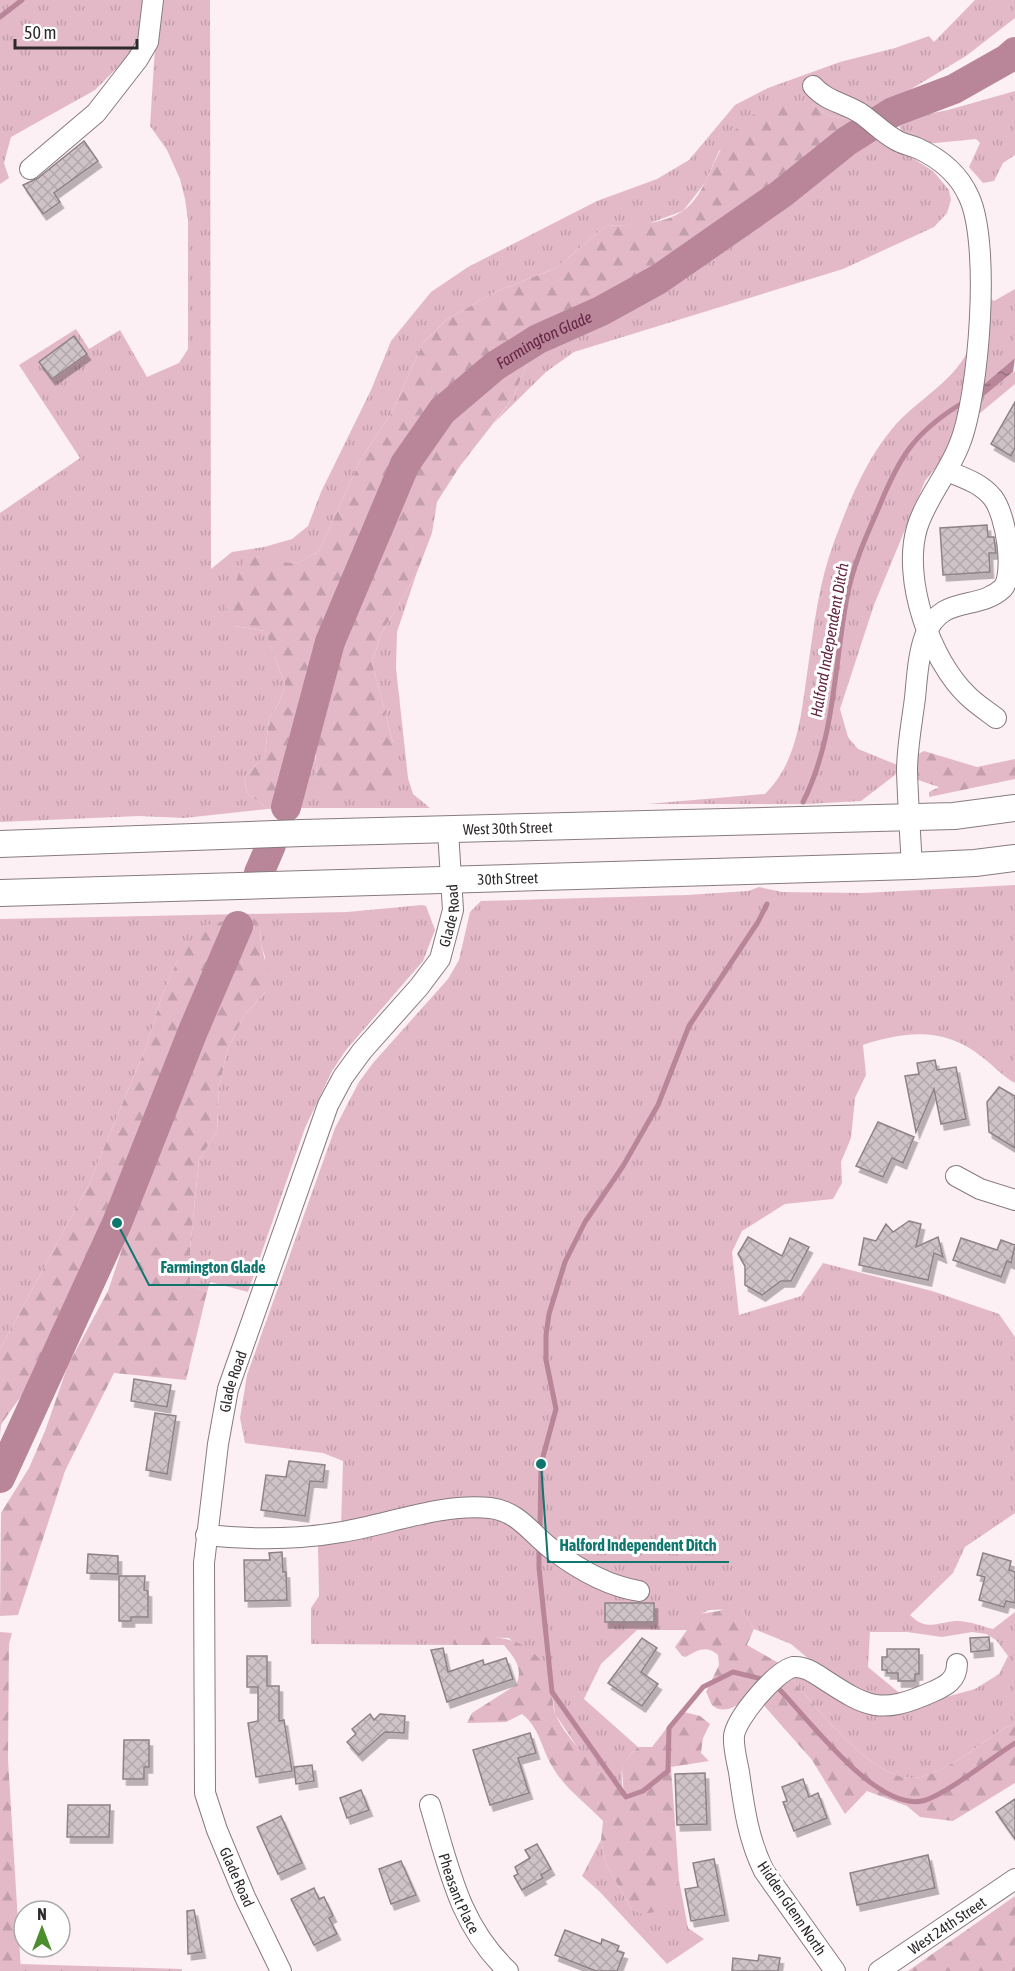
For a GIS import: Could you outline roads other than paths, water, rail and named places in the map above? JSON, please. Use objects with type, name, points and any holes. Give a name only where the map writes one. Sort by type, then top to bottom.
[{"type":"main road","name":"West 30th Street","points":[[0,844],[302,833],[910,818],[954,816],[1015,808]]},
{"type":"main road","name":"30th Street","points":[[0,893],[452,882],[912,866],[975,863],[1015,858]]},
{"type":"street","points":[[30,169],[96,113],[138,59],[148,42],[153,0]]},
{"type":"street","points":[[813,86],[835,103],[859,112],[897,141],[940,161],[956,176],[969,196],[978,238],[980,320],[977,369],[961,443],[928,503],[918,527],[912,552],[912,574],[915,593],[942,661],[966,694],[996,718]]},
{"type":"street","points":[[912,866],[907,768],[918,663],[928,629],[936,617],[950,607],[1001,590],[1010,580],[1012,570],[1004,528],[993,498],[977,484],[947,471]]},
{"type":"street","name":"Glade Road","points":[[281,1971],[241,1887],[205,1793],[206,1535],[218,1444],[228,1389],[315,1137],[346,1072],[440,959],[451,922],[452,882],[448,831]]},
{"type":"street","points":[[956,1176],[980,1189],[1015,1200]]},
{"type":"street","points":[[206,1535],[240,1539],[299,1539],[438,1512],[491,1508],[520,1521],[551,1549],[606,1582],[639,1591]]},
{"type":"street","name":"Hidden Glenn North","points":[[835,1971],[764,1870],[755,1853],[747,1825],[734,1737],[736,1727],[766,1687],[778,1675],[793,1667],[812,1671],[852,1697],[879,1707],[900,1705],[944,1687],[952,1681],[957,1664]]},
{"type":"street","name":"Pheasant Place","points":[[430,1806],[458,1898],[468,1922],[482,1942],[508,1971]]},
{"type":"street","name":"West 24th Street","points":[[879,1971],[1015,1879]]},
{"type":"water","points":[[1015,358],[1013,372],[980,399],[976,391]]},
{"type":"waterway","name":"Halford Independent Ditch","points":[[0,17],[22,0]]},
{"type":"waterway","name":"Farmington Glade","points":[[286,807],[330,642],[405,464],[442,411],[495,366],[538,339],[601,311],[659,279],[781,194],[847,141],[893,112],[954,89],[1007,59],[1015,52]]},
{"type":"waterway","name":"Halford Independent Ditch","points":[[803,802],[814,778],[828,728],[847,597],[860,551],[893,474],[909,448],[930,426],[959,405]]},
{"type":"waterway","name":"Farmington Glade","points":[[259,873],[271,845]]},
{"type":"waterway","name":"Halford Independent Ditch","points":[[540,1530],[541,1464],[556,1409],[546,1360],[546,1335],[549,1314],[565,1262],[585,1222],[623,1166],[658,1105],[689,1026],[758,922],[767,904]]},
{"type":"waterway","name":"Farmington Glade","points":[[0,1478],[117,1223],[193,1031],[238,926]]},
{"type":"waterway","name":"Halford Independent Ditch","points":[[539,1545],[539,1568],[552,1692],[626,1797],[643,1791],[668,1771],[669,1728],[703,1687],[733,1672],[766,1680]]},
{"type":"waterway","name":"Halford Independent Ditch","points":[[774,1684],[843,1759],[886,1793],[907,1801],[926,1800],[936,1795],[1015,1743]]},
{"type":"place","name":"Farmington Glade","points":[[117,1223]]},
{"type":"place","name":"Halford Independent Ditch","points":[[541,1464]]}]
